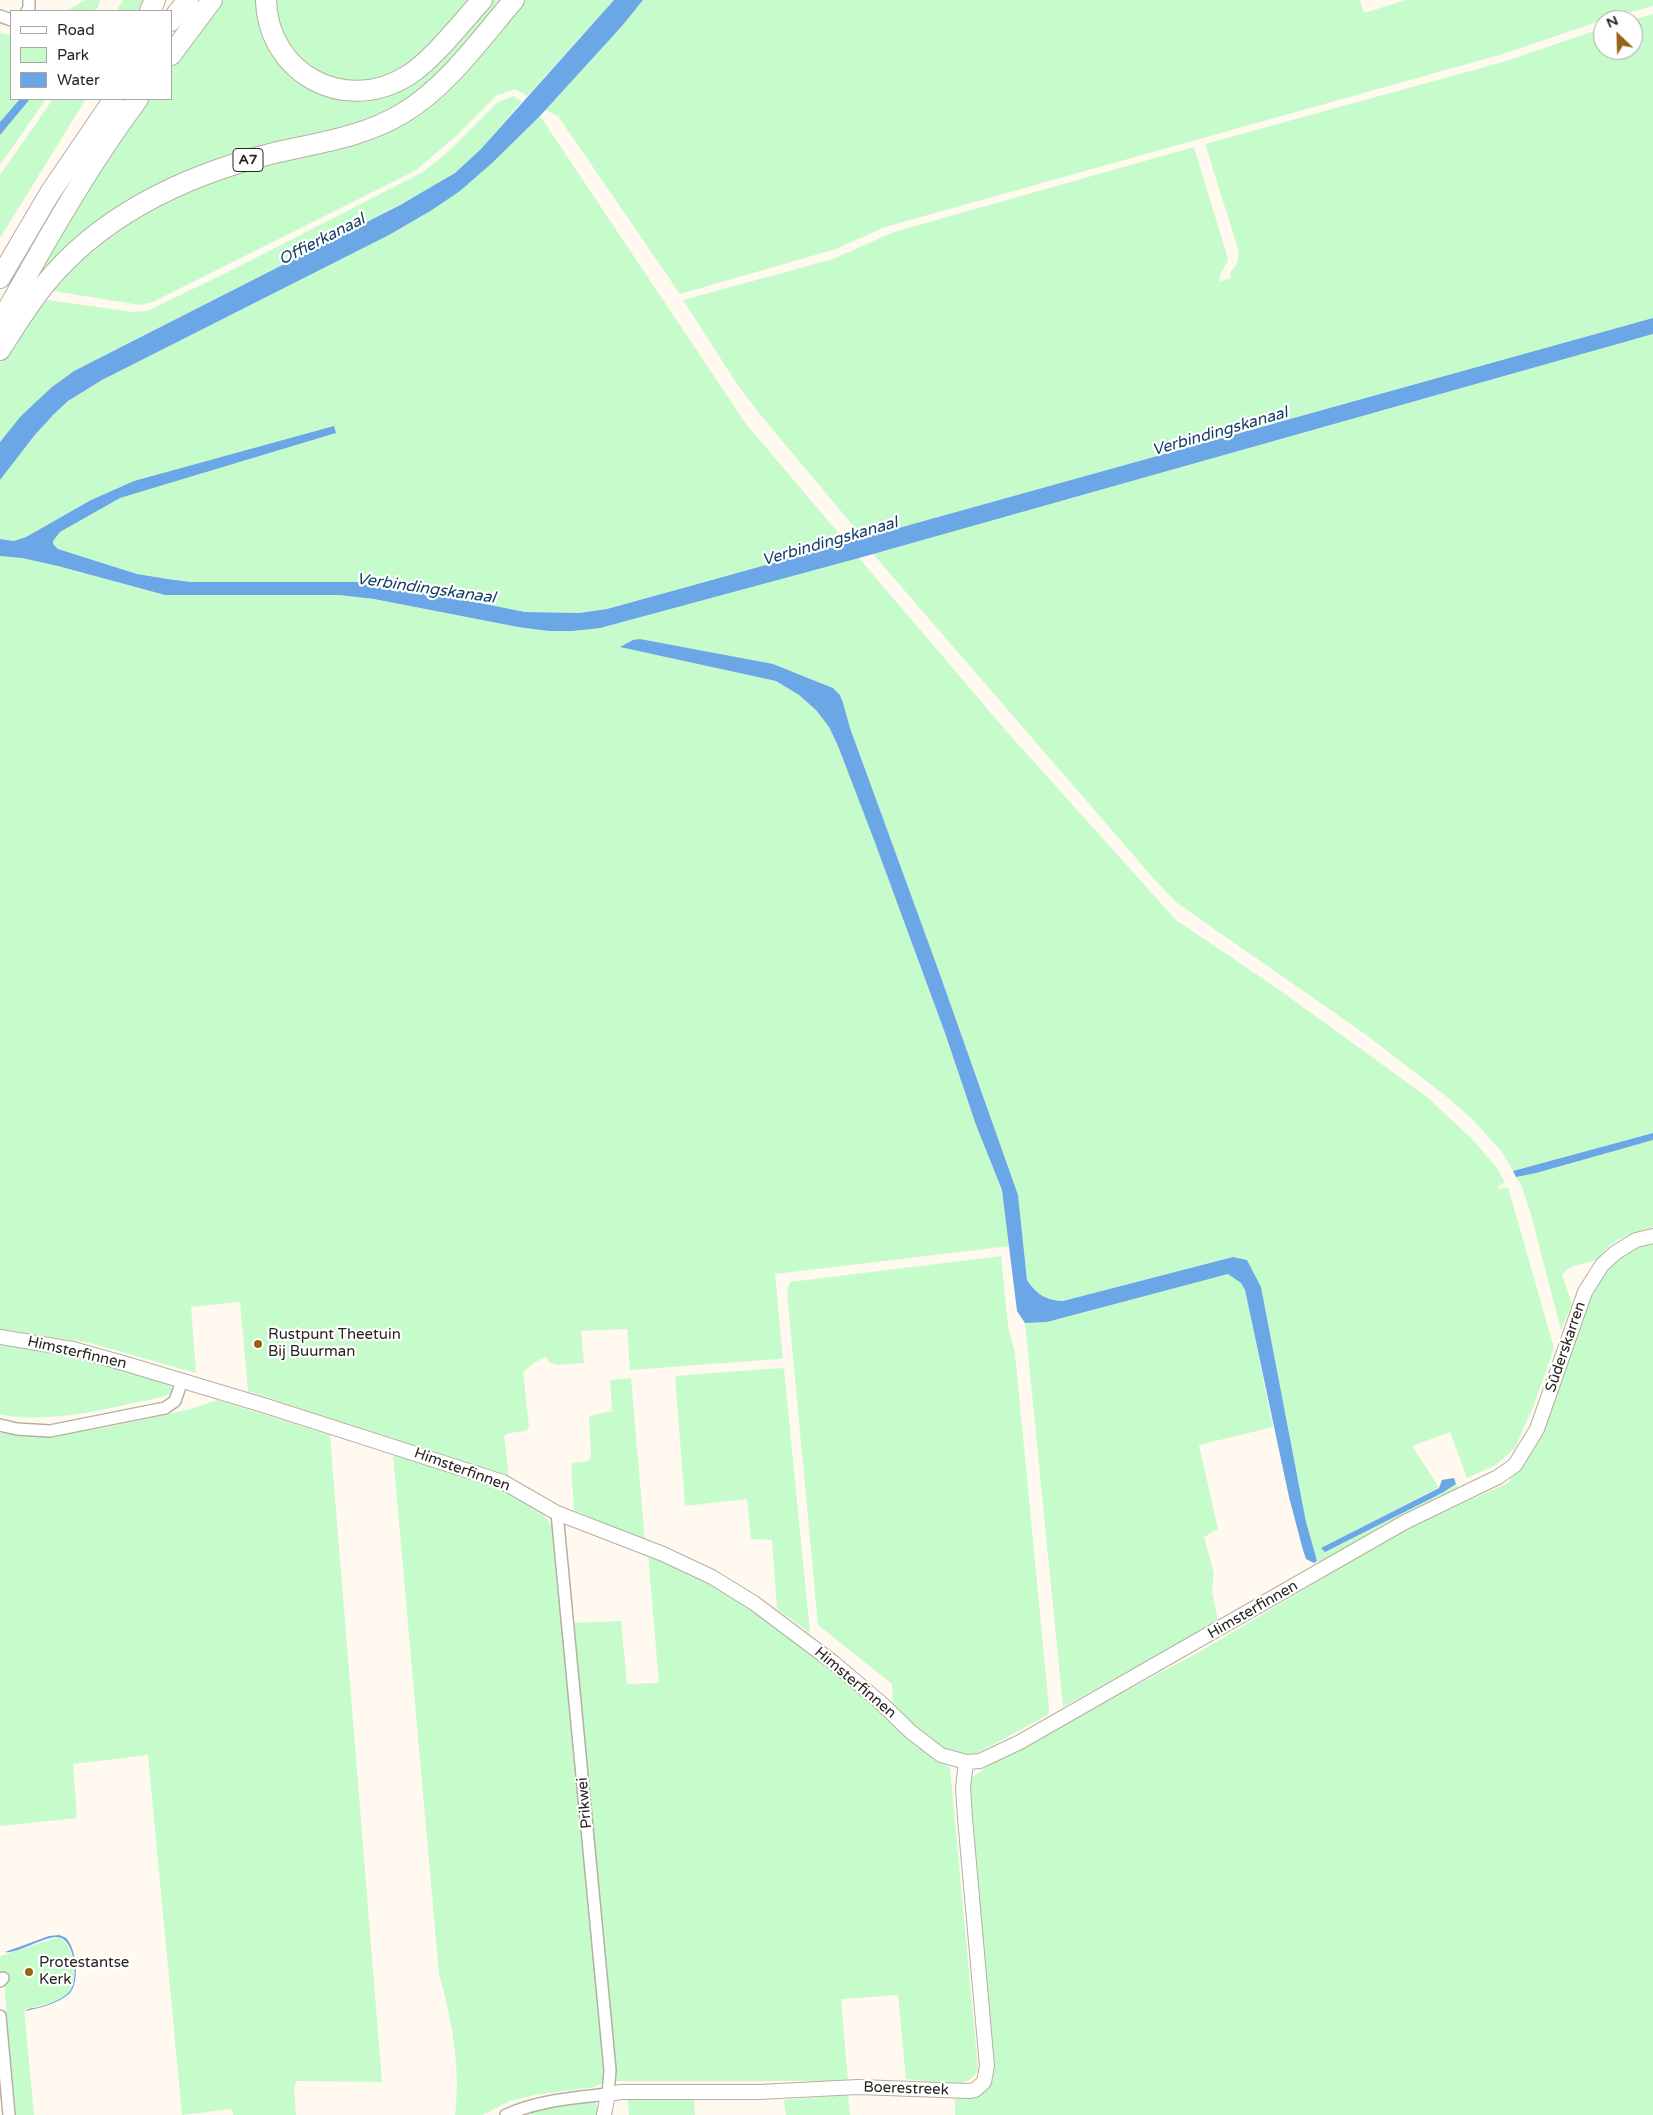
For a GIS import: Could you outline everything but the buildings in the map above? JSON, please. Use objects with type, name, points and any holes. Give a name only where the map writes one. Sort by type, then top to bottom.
[{"type":"highway","points":[[172,20],[188,0]]},
{"type":"highway","points":[[172,54],[212,0]]},
{"type":"highway","points":[[266,0],[267,18],[272,35],[280,50],[290,62],[311,80],[331,88],[356,90],[379,88],[395,82],[420,67],[482,0]]},
{"type":"highway","name":"A7","points":[[0,350],[26,310],[64,262],[101,230],[126,212],[154,196],[203,174],[265,156],[350,136],[402,114],[435,90],[514,0]]},
{"type":"highway","points":[[95,126],[106,100]]},
{"type":"highway","points":[[0,278],[50,194],[113,100]]},
{"type":"highway","points":[[0,322],[59,219],[137,100]]},
{"type":"street","name":"Sûderskarren","points":[[1498,1477],[1515,1465],[1537,1429],[1585,1292],[1602,1265],[1615,1253],[1636,1240],[1653,1236]]},
{"type":"street","name":"Himsterfinnen","points":[[0,1337],[73,1349],[263,1405],[503,1482],[557,1513],[663,1554],[712,1577],[754,1603],[834,1663],[881,1703],[911,1732],[941,1755],[966,1762],[980,1762],[1020,1742],[1405,1522],[1498,1477]]},
{"type":"street","points":[[0,1424],[16,1429],[50,1431],[165,1408],[176,1401],[182,1382]]},
{"type":"street","name":"Prikwei","points":[[557,1513],[610,2070],[608,2094]]},
{"type":"street","name":"Boerestreek","points":[[506,2115],[524,2107],[557,2099],[639,2091],[759,2092],[858,2087],[975,2090],[986,2076],[987,2066],[965,1818],[963,1788],[966,1762]]},
{"type":"street","points":[[0,2016],[10,2115]]},
{"type":"street","points":[[604,2115],[608,2094]]},
{"type":"green space","points":[[85,0],[100,0],[98,8],[95,10],[68,10]]},
{"type":"green space","points":[[123,0],[145,0],[140,10],[117,10]]},
{"type":"green space","points":[[223,0],[260,0],[300,76],[382,90],[487,0],[509,0],[452,65],[391,113],[161,185],[3,331],[91,183],[146,103],[148,100],[172,100],[172,68]]},
{"type":"green space","points":[[273,0],[473,0],[414,60],[385,76],[370,80],[354,81],[338,79],[323,74],[309,67],[291,51],[278,22]]},
{"type":"green space","points":[[523,0],[614,0],[527,96],[515,89],[496,96],[455,137],[415,171],[153,302],[140,305],[47,290],[75,259],[183,186],[373,134]]},
{"type":"green space","points":[[643,0],[1360,0],[1364,13],[1406,0],[1653,0],[1653,6],[1639,10],[1593,10],[1593,23],[1503,54],[885,227],[836,249],[680,294],[558,116],[545,110],[622,26]]},
{"type":"green space","points":[[1653,14],[1653,318],[860,539],[860,534],[737,384],[683,300],[833,259],[894,232],[1194,147],[1228,259],[1219,282],[1231,278],[1230,273],[1237,263],[1239,252],[1205,144],[1503,62],[1593,31],[1593,60],[1643,60],[1643,17]]},
{"type":"green space","points":[[0,33],[10,35],[10,100],[19,100],[0,122]]},
{"type":"green space","points":[[513,96],[522,101],[481,149],[455,173],[424,192],[74,371],[52,387],[0,442],[0,363],[40,299],[133,312],[147,311],[228,272],[423,172],[450,150],[497,103]]},
{"type":"green space","points":[[29,100],[45,100],[0,165],[0,135]]},
{"type":"green space","points":[[52,100],[85,100],[0,238],[0,175]]},
{"type":"green space","points":[[540,116],[746,424],[847,543],[607,609],[579,613],[525,612],[395,586],[361,582],[191,582],[137,574],[58,549],[53,544],[53,541],[60,532],[120,498],[336,433],[134,481],[91,500],[26,537],[14,541],[0,539],[0,480],[34,436],[68,401],[102,380],[389,235],[432,210],[460,191]]},
{"type":"green space","points":[[1653,334],[1653,1133],[1513,1171],[1502,1152],[1472,1119],[1447,1097],[1365,1034],[1177,903],[1154,879],[873,554]]},
{"type":"green space","points":[[0,556],[22,558],[58,566],[165,595],[339,595],[374,599],[518,627],[572,631],[859,558],[1007,732],[1176,920],[1281,991],[1427,1097],[1474,1141],[1497,1168],[1505,1182],[1498,1187],[1499,1189],[1508,1187],[1554,1348],[1534,1405],[1515,1448],[1496,1465],[1467,1478],[1450,1432],[1412,1446],[1439,1487],[1322,1548],[1442,1493],[1456,1484],[1460,1489],[1320,1565],[1312,1550],[1306,1522],[1261,1287],[1247,1260],[1233,1257],[1063,1301],[1042,1296],[1027,1280],[1018,1195],[850,728],[840,695],[833,688],[794,672],[621,647],[776,681],[799,695],[816,710],[829,727],[874,840],[945,1033],[976,1125],[1002,1190],[1010,1246],[775,1274],[783,1358],[779,1359],[630,1370],[627,1329],[581,1331],[584,1363],[557,1365],[549,1362],[546,1356],[523,1372],[529,1426],[527,1430],[509,1433],[504,1436],[509,1478],[248,1391],[240,1302],[191,1307],[196,1373],[90,1343],[0,1329]]},
{"type":"green space","points":[[1653,1140],[1653,1227],[1618,1240],[1596,1259],[1574,1266],[1562,1275],[1572,1304],[1561,1330],[1530,1211],[1521,1185],[1516,1177]]},
{"type":"green space","points":[[1653,1239],[1653,2115],[955,2115],[955,2094],[986,2088],[991,2082],[992,2063],[968,1799],[971,1778],[1000,1758],[1201,1651],[1407,1528],[1429,1516],[1448,1510],[1508,1483],[1537,1437],[1596,1284],[1608,1267],[1620,1256],[1634,1247]]},
{"type":"green space","points":[[1001,1256],[1008,1326],[1015,1353],[1049,1708],[1048,1715],[974,1755],[960,1756],[931,1743],[893,1704],[892,1684],[818,1625],[787,1292],[790,1282]]},
{"type":"green space","points":[[1228,1274],[1241,1283],[1245,1290],[1273,1427],[1199,1445],[1218,1529],[1204,1537],[1214,1573],[1212,1591],[1218,1621],[1063,1707],[1025,1323],[1047,1322]]},
{"type":"green space","points":[[0,1343],[42,1350],[160,1380],[170,1385],[173,1392],[163,1397],[63,1416],[24,1417],[0,1414]]},
{"type":"green space","points":[[784,1369],[810,1633],[777,1609],[772,1540],[751,1539],[747,1499],[685,1506],[675,1376]]},
{"type":"green space","points":[[631,1378],[645,1541],[574,1510],[571,1467],[573,1463],[589,1461],[591,1457],[589,1416],[612,1411],[610,1380]]},
{"type":"green space","points":[[217,1400],[330,1435],[382,2082],[296,2081],[294,2090],[296,2115],[233,2115],[232,2109],[182,2115],[148,1755],[73,1764],[77,1818],[0,1826],[0,1433],[54,1435],[71,1433],[180,1412]]},
{"type":"green space","points":[[393,1454],[512,1493],[535,1506],[543,1514],[551,1525],[554,1539],[605,2082],[594,2087],[535,2095],[510,2101],[483,2115],[455,2115],[457,2097],[456,2062],[448,2008],[439,1974]]},
{"type":"green space","points":[[648,1554],[717,1585],[811,1650],[903,1730],[934,1760],[950,1767],[978,2068],[975,2075],[968,2080],[953,2084],[906,2079],[898,1995],[841,1999],[848,2081],[615,2081],[571,1623],[621,1621],[627,1684],[659,1683]]},
{"type":"green space","points":[[59,1937],[64,1941],[72,1954],[74,1980],[72,1987],[64,1996],[47,2004],[24,2009],[34,2115],[16,2115],[4,1985],[8,1981],[8,1972],[0,1975],[0,1956]]},
{"type":"green space","points":[[627,2095],[694,2096],[695,2115],[629,2115]]},
{"type":"green space","points":[[848,2095],[850,2115],[786,2115],[784,2100]]},
{"type":"green space","points":[[594,2101],[599,2107],[598,2115],[531,2115],[531,2112]]},
{"type":"water","points":[[614,0],[643,0],[622,26],[540,116],[460,191],[389,235],[102,380],[68,401],[34,436],[0,480],[0,442],[21,416],[52,387],[74,371],[402,204],[455,173],[481,149]]},
{"type":"water","points":[[19,100],[29,100],[0,135],[0,122]]},
{"type":"water","points":[[1653,318],[1653,334],[859,558],[600,628],[549,631],[518,627],[374,599],[339,595],[165,595],[58,566],[22,558],[0,556],[0,539],[14,541],[26,537],[91,500],[134,481],[334,426],[336,433],[120,498],[60,532],[53,541],[53,544],[58,549],[137,574],[191,582],[361,582],[395,586],[525,612],[579,613],[607,609]]},
{"type":"water","points":[[640,639],[773,664],[833,688],[840,695],[850,728],[1018,1195],[1027,1280],[1042,1296],[1063,1301],[1233,1257],[1247,1260],[1261,1287],[1306,1522],[1317,1561],[1314,1563],[1306,1559],[1303,1550],[1289,1497],[1245,1290],[1241,1283],[1228,1274],[1047,1322],[1025,1323],[1017,1311],[1002,1190],[976,1125],[945,1033],[874,840],[829,727],[816,710],[799,695],[776,681],[620,647],[633,640]]},
{"type":"water","points":[[1653,1133],[1653,1140],[1536,1173],[1516,1177],[1513,1171]]},
{"type":"water","points":[[1454,1478],[1456,1484],[1442,1493],[1325,1552],[1321,1548],[1439,1488],[1442,1480]]},
{"type":"water","points":[[59,1935],[66,1938],[73,1950],[76,1966],[75,1983],[69,1994],[59,2000],[25,2011],[57,2000],[71,1989],[75,1971],[72,1952],[63,1938],[56,1937],[16,1951],[5,1952],[49,1936]]},
{"type":"place","name":"Rustpunt Theetuin Bij Buurman","points":[[258,1344]]},
{"type":"place","name":"Protestantse Kerk","points":[[29,1972]]},
{"type":"water label","name":"Offierkanaal","points":[[322,240]]},
{"type":"water label","name":"Verbindingskanaal","points":[[1220,432]]},
{"type":"water label","name":"Verbindingskanaal","points":[[830,542]]},
{"type":"water label","name":"Verbindingskanaal","points":[[426,589]]}]
